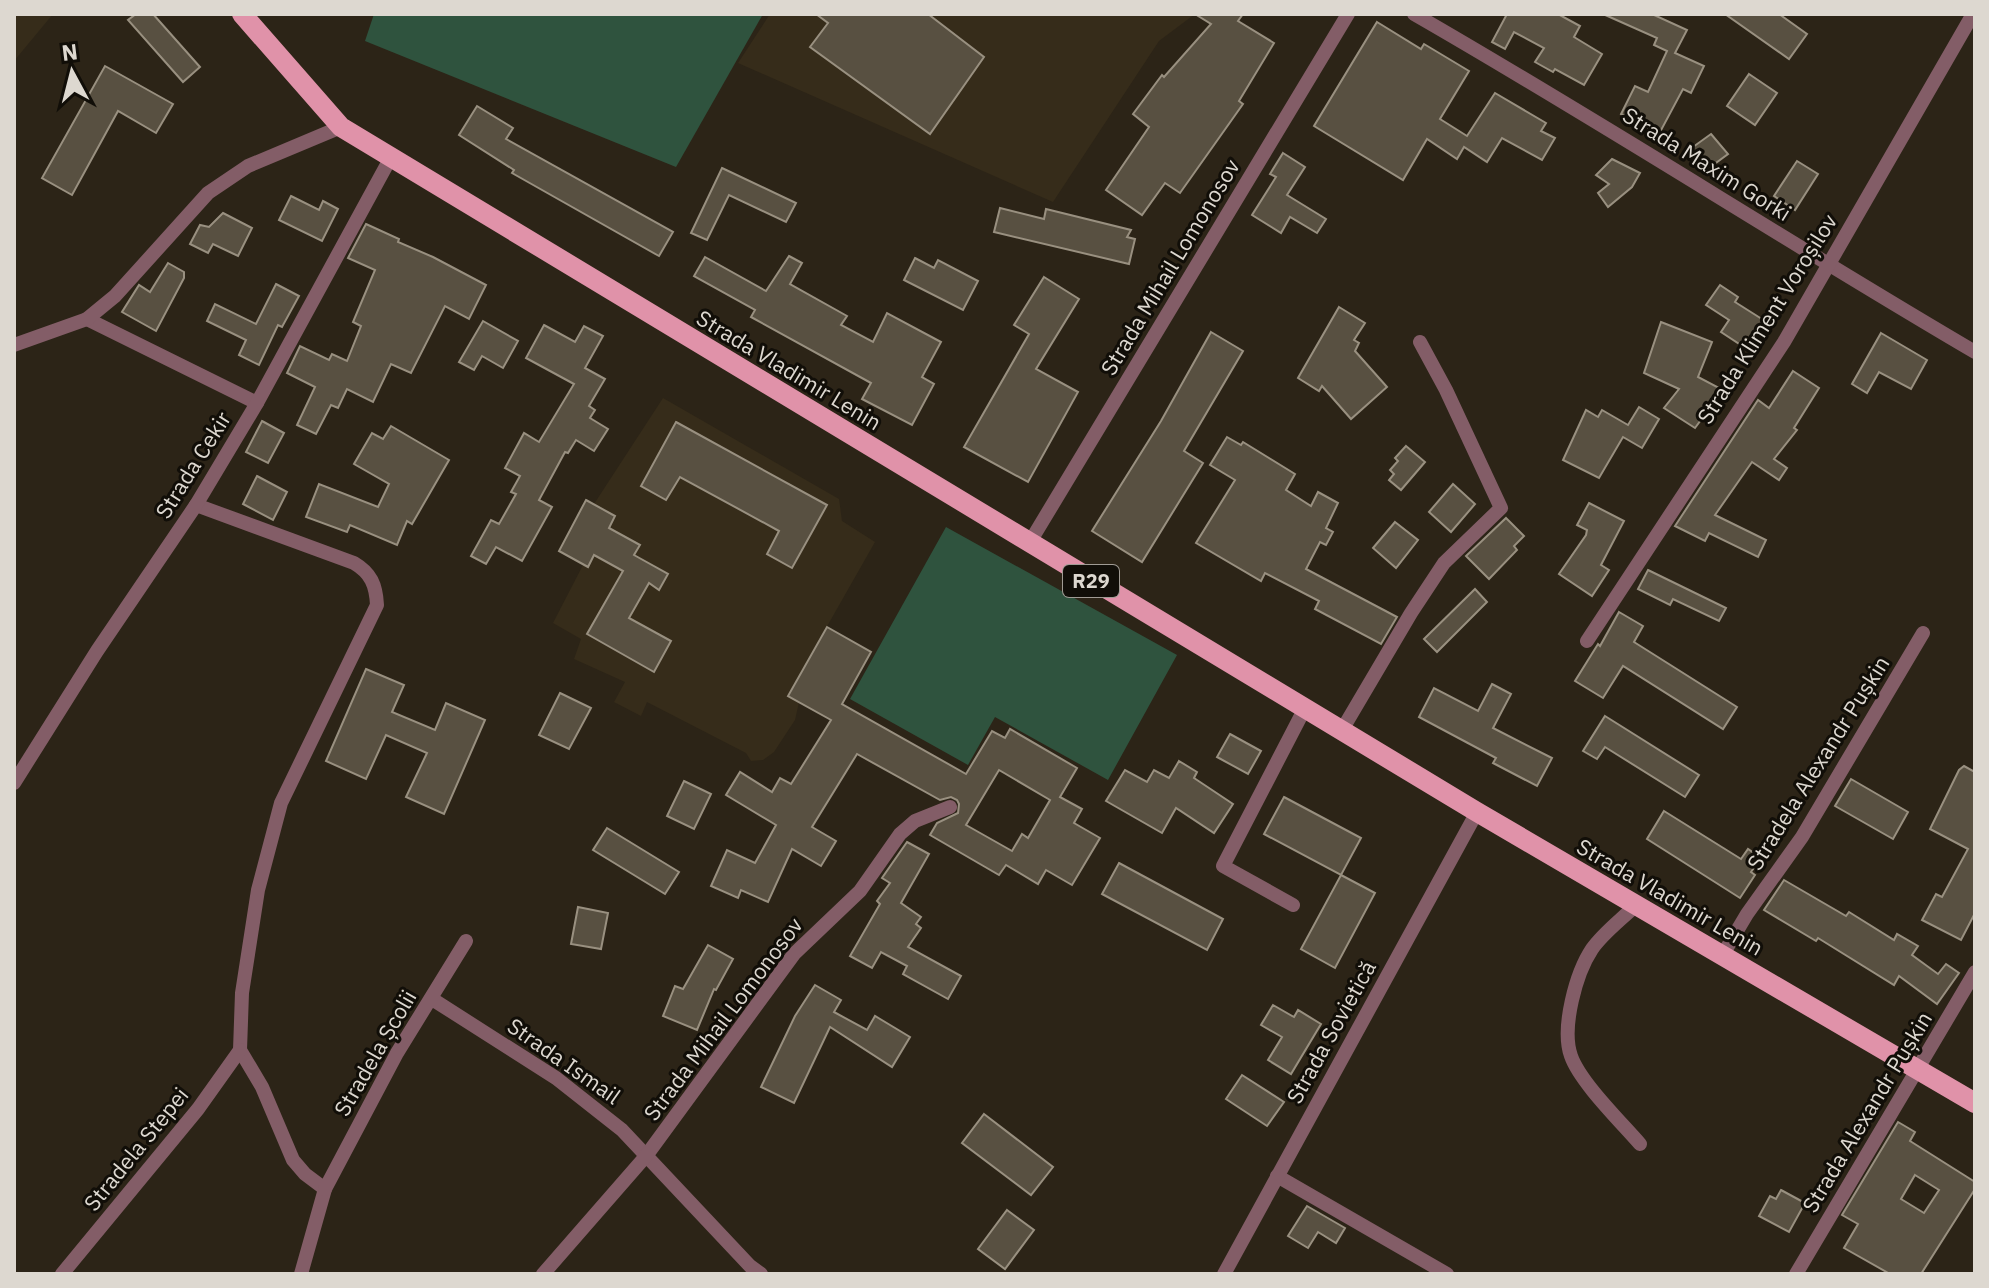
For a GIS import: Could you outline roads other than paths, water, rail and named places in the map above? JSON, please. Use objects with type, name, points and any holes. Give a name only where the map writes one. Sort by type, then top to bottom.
[{"type":"main road","name":"Strada Vladimir Lenin","points":[[242,14],[341,127],[390,159],[1477,812],[1975,1103]]},
{"type":"street","name":"Strada Mihail Lomonosov","points":[[1030,542],[1348,14]]},
{"type":"street","name":"Strada Maxim Gorki","points":[[1414,14],[1975,352]]},
{"type":"street","name":"Strada Kliment Voroșilov","points":[[1587,641],[1784,342],[1974,15]]},
{"type":"street","points":[[14,345],[87,319],[115,296],[208,193],[248,166],[341,127]]},
{"type":"street","name":"Strada Cekir","points":[[14,783],[97,651],[196,505],[257,403],[390,159]]},
{"type":"street","points":[[87,319],[257,403]]},
{"type":"street","points":[[1342,730],[1444,563],[1501,508],[1420,342]]},
{"type":"street","points":[[196,505],[354,563],[372,579],[377,591],[377,605],[281,803],[258,890],[242,993],[240,1050],[262,1087],[293,1160],[325,1189]]},
{"type":"street","name":"Stradela Alexandr Pușkin","points":[[1722,956],[1747,914],[1802,837],[1923,633]]},
{"type":"street","points":[[1293,905],[1223,866],[1305,708]]},
{"type":"street","name":"Strada Mihail Lomonosov","points":[[543,1274],[646,1156],[794,954],[860,891],[900,834],[915,821],[950,807]]},
{"type":"street","name":"Strada Sovietică","points":[[1224,1274],[1477,812]]},
{"type":"street","points":[[1636,905],[1592,948],[1577,984],[1567,1034],[1571,1057],[1640,1144]]},
{"type":"street","name":"Stradela Școlii","points":[[301,1274],[325,1189],[397,1053],[466,941]]},
{"type":"street","name":"Strada Alexandr Pușkin","points":[[1796,1274],[1975,972]]},
{"type":"street","name":"Strada Ismail","points":[[432,999],[556,1078],[622,1130],[761,1274]]},
{"type":"street","name":"Stradela Stepei","points":[[62,1274],[198,1109],[240,1050]]},
{"type":"street","points":[[1277,1176],[1447,1274]]}]
